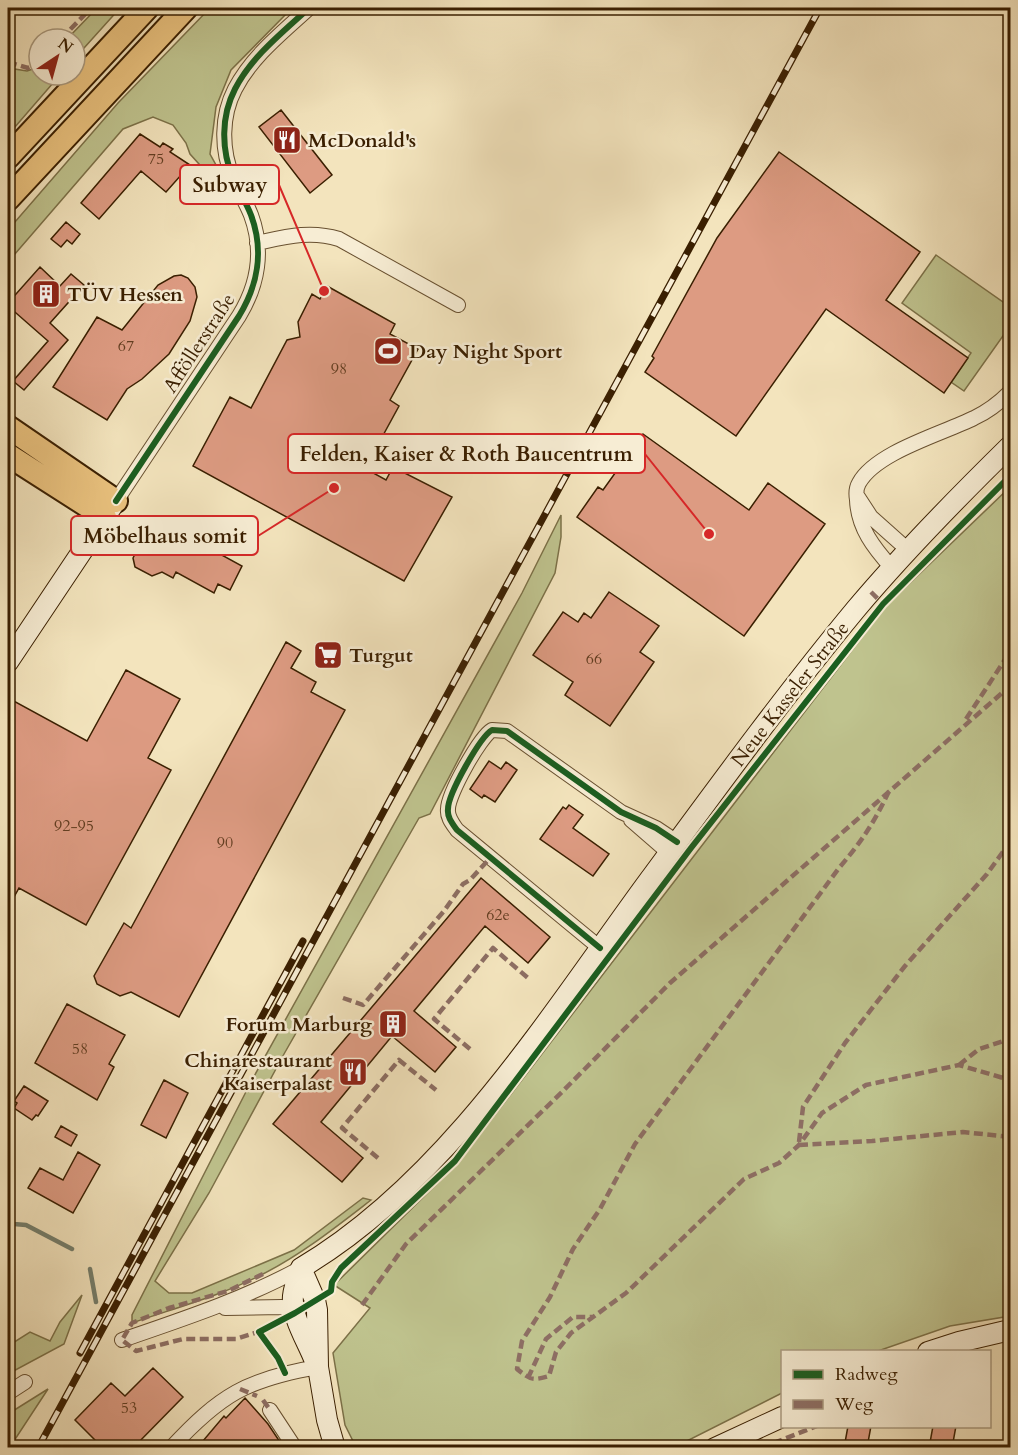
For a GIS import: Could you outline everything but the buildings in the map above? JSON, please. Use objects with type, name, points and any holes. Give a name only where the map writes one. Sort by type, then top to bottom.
[{"type":"highway","points":[[8,157],[147,8]]},
{"type":"highway","points":[[8,199],[186,8]]},
{"type":"highway","points":[[8,427],[111,509]]},
{"type":"highway","points":[[8,455],[111,509]]},
{"type":"main road","name":"Neue Kasseler Straße","points":[[301,1268],[357,1231],[398,1195],[496,1086],[785,697],[908,550],[1011,446]]},
{"type":"main road","name":"Afföllerstraße","points":[[8,662],[111,509]]},
{"type":"main road","points":[[301,1268],[292,1299],[318,1367]]},
{"type":"main road","points":[[301,1268],[317,1310],[318,1367],[328,1426],[335,1448]]},
{"type":"main road","points":[[934,1350],[1011,1330]]},
{"type":"main road","points":[[715,1448],[781,1418]]},
{"type":"street","name":"Afföllerstraße","points":[[111,509],[247,303],[256,277],[257,243],[250,214],[227,160],[224,124],[234,90],[250,65],[309,8]]},
{"type":"street","points":[[257,243],[297,235],[321,235],[339,239],[459,305]]},
{"type":"street","points":[[892,568],[874,548],[859,519],[856,496],[859,483],[880,461],[975,418],[1011,392]]},
{"type":"street","points":[[856,496],[871,517],[908,550]]},
{"type":"street","points":[[600,948],[457,830],[448,815],[447,807],[450,796],[481,739],[492,730],[507,731],[625,815],[656,828],[673,847]]},
{"type":"street","name":"Neue Kasseler Straße","points":[[122,1340],[267,1287],[301,1268]]},
{"type":"street","points":[[214,1308],[271,1306],[290,1308],[295,1311]]},
{"type":"street","points":[[171,1448],[208,1410],[234,1392],[275,1375],[318,1367]]},
{"type":"street","points":[[8,1393],[25,1382]]},
{"type":"street","points":[[270,1410],[295,1448]]},
{"type":"green space","points":[[97,8],[120,8],[87,45],[87,27],[79,27]]},
{"type":"green space","points":[[210,8],[292,8],[231,70],[216,107],[210,154],[216,165],[209,175],[190,154],[186,143],[173,125],[153,117],[123,129],[8,262],[8,230],[118,103]]},
{"type":"green space","points":[[8,68],[27,71],[27,87],[50,87],[8,135]]},
{"type":"green space","points":[[936,255],[1010,307],[1010,326],[964,391],[951,382],[971,353],[902,303]]},
{"type":"green space","points":[[1010,487],[1010,1316],[950,1326],[881,1350],[781,1350],[781,1394],[675,1447],[356,1447],[345,1425],[333,1353],[370,1308],[334,1285],[458,1163],[886,606]]},
{"type":"green space","points":[[561,515],[561,537],[555,573],[430,814],[419,818],[284,1054],[209,1193],[155,1281],[169,1293],[192,1293],[294,1250],[363,1198],[371,1200],[304,1250],[261,1275],[214,1295],[132,1323],[132,1315],[252,1080],[522,593]]},
{"type":"green space","points":[[82,1295],[64,1344],[8,1374],[8,1346],[30,1332],[50,1341],[60,1322]]},
{"type":"green space","points":[[48,1389],[10,1447],[8,1447],[8,1414]]},
{"type":"waterway","points":[[8,1219],[14,1224],[26,1225],[72,1249]]},
{"type":"waterway","points":[[90,1269],[96,1302]]},
{"type":"railway","points":[[38,1448],[820,8]]},
{"type":"railway","points":[[80,1353],[303,941]]},
{"type":"marked path","points":[[73,27],[91,8]]},
{"type":"marked path","points":[[8,62],[27,68]]},
{"type":"marked path","points":[[871,592],[883,604]]},
{"type":"marked path","points":[[966,719],[1010,652]]},
{"type":"marked path","points":[[362,1305],[406,1244],[670,983],[1010,686]]},
{"type":"marked path","points":[[889,791],[861,840],[635,1144],[600,1209],[573,1249],[550,1297],[522,1341],[517,1369],[532,1378],[539,1379],[549,1376],[556,1352],[571,1333],[626,1293],[744,1179],[779,1163],[799,1145],[822,1113],[866,1085],[959,1065],[1010,1080]]},
{"type":"marked path","points":[[799,1142],[803,1107],[845,1043],[905,966],[987,874],[1010,842]]},
{"type":"marked path","points":[[343,998],[363,1005],[444,911],[463,884],[470,880],[490,858]]},
{"type":"marked path","points":[[470,1049],[434,1019],[493,948],[528,978]]},
{"type":"marked path","points":[[959,1065],[979,1049],[1010,1039]]},
{"type":"marked path","points":[[378,1158],[342,1128],[399,1060],[436,1090]]},
{"type":"marked path","points":[[799,1145],[963,1132],[1010,1137]]},
{"type":"marked path","points":[[263,1274],[228,1291],[169,1308],[132,1323],[122,1340],[136,1351],[183,1339],[236,1339],[264,1330]]},
{"type":"marked path","points":[[528,1378],[546,1339],[573,1317],[593,1317]]},
{"type":"marked path","points":[[240,1389],[257,1396]]},
{"type":"marked path","points":[[263,1400],[270,1410]]},
{"type":"marked path","points":[[761,1448],[812,1428]]},
{"type":"cycle path","points":[[116,501],[239,316],[251,292],[257,267],[257,241],[251,215],[233,178],[226,156],[224,133],[227,110],[235,89],[250,66],[309,8]]},
{"type":"cycle path","points":[[285,1373],[278,1358],[259,1332],[331,1291],[332,1282],[341,1268],[455,1161],[691,848],[883,604],[1010,476]]},
{"type":"cycle path","points":[[600,948],[457,830],[449,817],[449,802],[453,791],[480,743],[492,730],[507,731],[621,812],[656,828],[677,842]]},
{"type":"place","name":"McDonald's","points":[[287,140]]},
{"type":"place","name":"Subway","points":[[324,291]]},
{"type":"place","name":"TÜV Hessen","points":[[46,294]]},
{"type":"place","name":"Day Night Sport","points":[[388,351]]},
{"type":"place","name":"Möbelhaus somit","points":[[334,488]]},
{"type":"place","name":"Felden, Kaiser & Roth Baucentrum","points":[[709,534]]},
{"type":"place","name":"Turgut","points":[[328,655]]},
{"type":"place","name":"Forum Marburg","points":[[393,1024]]},
{"type":"place","name":"Chinarestaurant Kaiserpalast","points":[[353,1072]]}]
